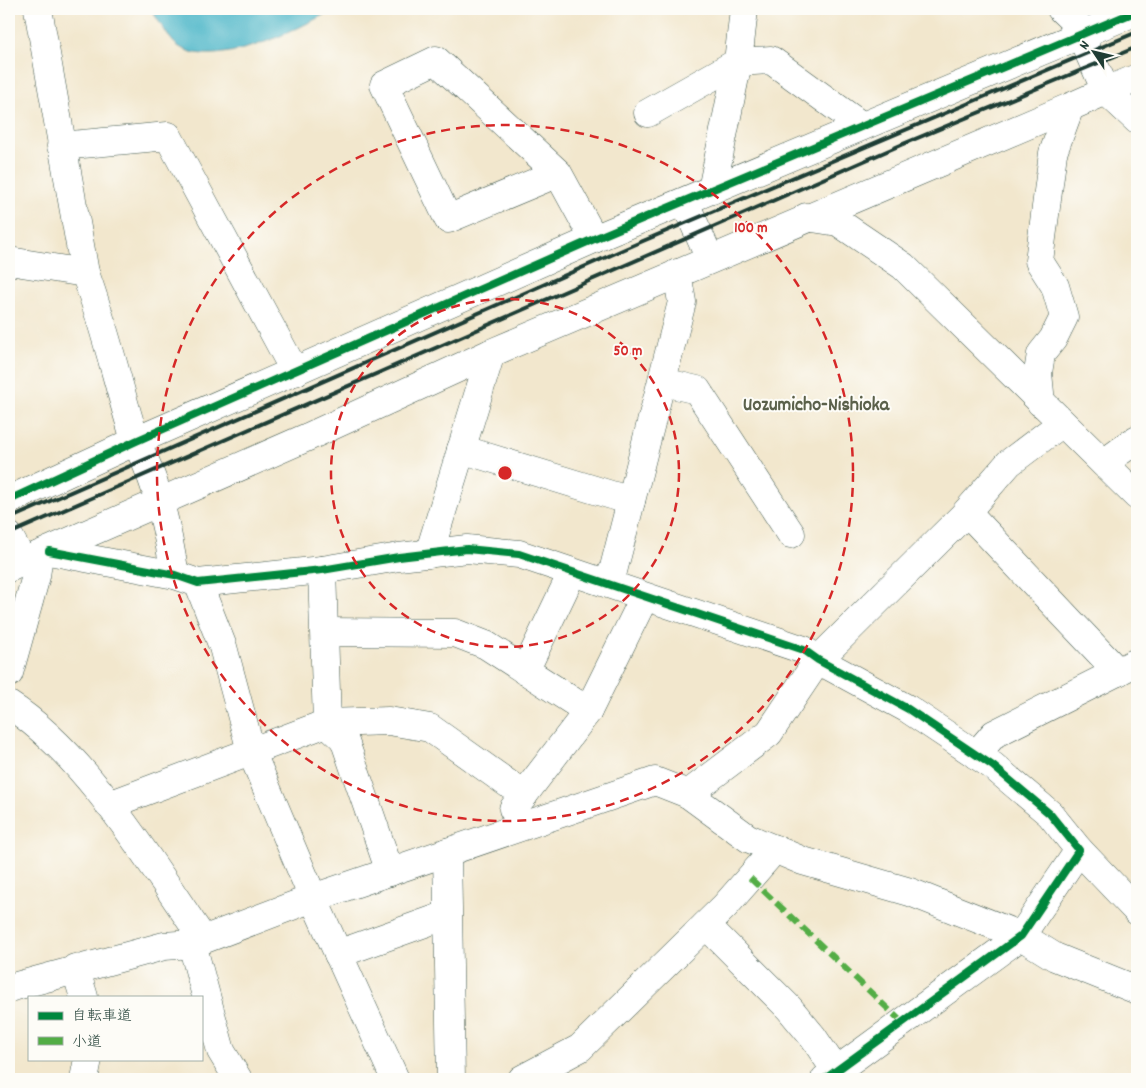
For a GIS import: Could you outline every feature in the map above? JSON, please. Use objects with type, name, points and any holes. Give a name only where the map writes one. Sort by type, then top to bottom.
[{"type":"street","points":[[38,9],[85,273],[102,321],[109,354],[136,441],[148,467],[187,579],[223,647],[251,751],[389,1078]]},
{"type":"street","points":[[712,190],[738,62],[744,9]]},
{"type":"street","points":[[1062,9],[1084,31],[1084,42],[1106,91],[1137,120]]},
{"type":"street","points":[[9,500],[136,441],[594,240],[1137,10]]},
{"type":"street","points":[[558,172],[448,219],[384,85],[436,60],[558,172],[594,240]]},
{"type":"street","points":[[648,114],[738,62],[770,60],[862,126]]},
{"type":"street","points":[[30,559],[491,353],[806,217],[1070,108],[1137,78]]},
{"type":"street","points":[[1042,403],[1038,373],[1041,354],[1053,338],[1064,317],[1055,286],[1039,261],[1054,153],[1070,108]]},
{"type":"street","points":[[61,146],[168,136],[295,372]]},
{"type":"street","points":[[685,203],[710,259]]},
{"type":"street","points":[[806,217],[838,222],[903,266],[1137,496]]},
{"type":"street","points":[[9,261],[85,273]]},
{"type":"street","points":[[610,583],[682,302],[677,273]]},
{"type":"street","points":[[429,554],[491,353]]},
{"type":"street","points":[[663,382],[697,390],[791,534]]},
{"type":"street","points":[[688,794],[769,733],[818,660],[968,512],[1009,464],[1062,423]]},
{"type":"street","points":[[1104,463],[1137,439]]},
{"type":"street","points":[[461,449],[632,501]]},
{"type":"street","points":[[968,512],[1127,667],[994,734],[976,754]]},
{"type":"street","points":[[9,536],[30,559],[36,576],[9,673]]},
{"type":"street","points":[[30,559],[187,579],[322,570],[467,549],[519,554],[572,573],[610,583],[644,598],[804,650],[818,660],[908,709],[994,766],[1050,814],[1079,850],[1137,911]]},
{"type":"street","points":[[322,570],[327,722],[344,739],[390,872]]},
{"type":"street","points":[[525,671],[572,573]]},
{"type":"street","points":[[490,838],[588,711],[644,598]]},
{"type":"street","points":[[325,632],[455,633],[475,639],[588,711]]},
{"type":"street","points":[[9,705],[69,757],[109,805],[198,941],[221,1051],[238,1079]]},
{"type":"street","points":[[109,805],[327,722],[389,721],[430,728],[524,796]]},
{"type":"street","points":[[9,988],[75,968],[164,946],[198,941],[313,898],[655,781],[688,794],[748,838],[803,861],[910,892],[1021,936],[1055,957],[1137,990]]},
{"type":"street","points":[[522,1079],[580,1048],[725,906],[775,849]]},
{"type":"street","points":[[706,925],[750,972],[789,1008],[813,1037],[831,1075],[1021,936],[1079,850]]},
{"type":"street","points":[[447,852],[451,1079]]},
{"type":"street","points":[[338,954],[447,915]]},
{"type":"street","points":[[75,968],[84,996]]},
{"type":"street","points":[[84,1079],[88,1060]]},
{"type":"water","points":[[151,9],[334,9],[300,27],[257,45],[213,54],[194,53],[178,46]]},
{"type":"railway","points":[[9,519],[643,241],[1137,32]]},
{"type":"railway","points":[[9,534],[903,144],[1137,47]]},
{"type":"marked path","points":[[750,878],[903,1023]]},
{"type":"cycle path","points":[[9,500],[136,441],[594,239],[1137,11]]},
{"type":"cycle path","points":[[49,551],[175,575],[198,583],[322,570],[399,557],[467,549],[519,554],[804,650],[818,660],[908,709],[993,766],[1050,814],[1079,850],[1021,936],[825,1079]]},
{"type":"district","name":"Uozumicho-Nishioka","points":[[816,406]]}]
